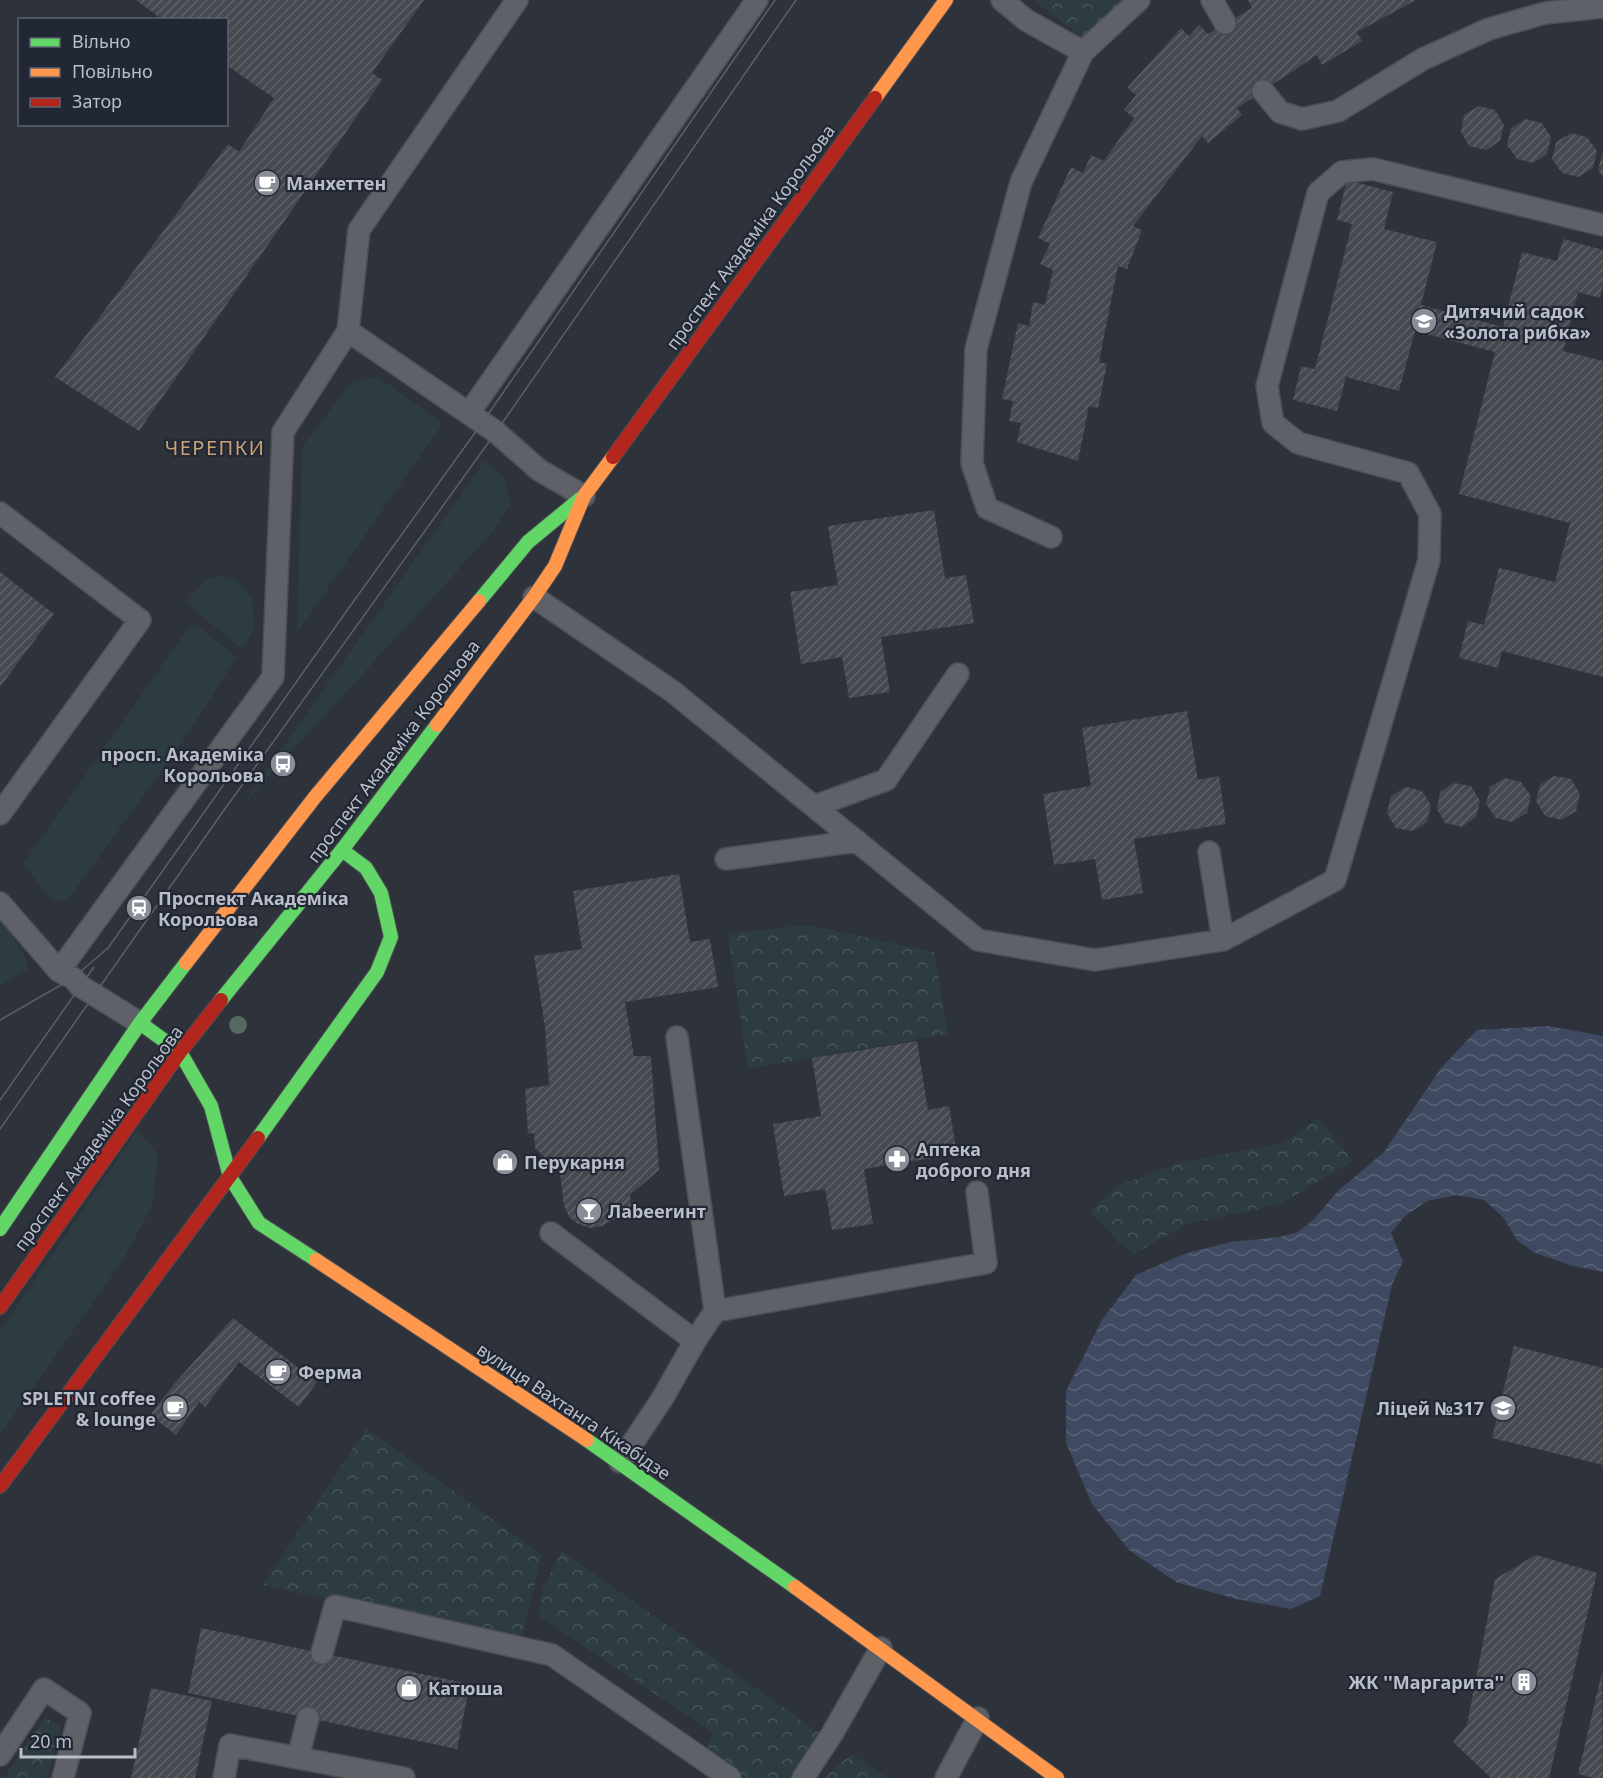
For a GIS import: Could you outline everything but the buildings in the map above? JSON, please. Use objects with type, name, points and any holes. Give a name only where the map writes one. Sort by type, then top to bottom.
[{"type":"main road","name":"проспект Академіка Корольова","points":[[0,1307],[180,1052],[342,849],[534,597],[555,566],[584,496],[946,0]]},
{"type":"main road","name":"проспект Академіка Корольова","points":[[0,1229],[140,1023],[315,797],[528,542],[584,496]]},
{"type":"main road","points":[[0,1486],[230,1177],[377,972],[391,937],[381,893],[366,868],[342,849]]},
{"type":"main road","name":"вулиця Вахтанга Кікабідзе","points":[[140,1023],[180,1052],[211,1106],[230,1177],[259,1223],[620,1462],[978,1718],[1057,1778]]},
{"type":"lane","points":[[59,971],[273,677],[283,432],[348,331],[359,230],[517,0]]},
{"type":"lane","points":[[469,413],[757,0]]},
{"type":"lane","points":[[1002,0],[1026,20],[1083,52]]},
{"type":"lane","points":[[1051,537],[987,508],[972,463],[976,349],[1022,182],[1083,52],[1139,0]]},
{"type":"lane","points":[[1212,0],[1225,23]]},
{"type":"lane","points":[[1263,91],[1280,111],[1302,119],[1338,111],[1423,59],[1488,29],[1545,13],[1603,7]]},
{"type":"lane","points":[[534,597],[672,691],[978,940],[1095,960],[1223,940],[1335,880],[1429,560],[1430,514],[1408,473],[1298,443],[1273,423],[1268,387],[1318,192],[1342,172],[1373,169],[1603,225]]},
{"type":"lane","points":[[348,331],[496,432],[539,470],[584,496]]},
{"type":"lane","points":[[0,513],[140,620],[0,814]]},
{"type":"lane","points":[[815,806],[886,780],[958,674]]},
{"type":"lane","points":[[726,858],[857,841]]},
{"type":"lane","points":[[1209,852],[1223,940]]},
{"type":"lane","points":[[0,903],[59,971],[140,1023]]},
{"type":"lane","points":[[620,1462],[662,1399],[715,1311],[677,1037]]},
{"type":"lane","points":[[715,1311],[986,1263],[977,1192]]},
{"type":"lane","points":[[551,1233],[695,1341]]},
{"type":"lane","points":[[322,1653],[335,1606],[552,1655],[730,1778]]},
{"type":"lane","points":[[803,1778],[832,1734],[881,1648]]},
{"type":"lane","points":[[0,1755],[44,1689],[80,1713],[63,1778]]},
{"type":"lane","points":[[298,1758],[308,1718]]},
{"type":"lane","points":[[946,1778],[978,1718]]},
{"type":"lane","points":[[224,1778],[230,1745],[404,1778]]},
{"type":"green space","points":[[1033,0],[1123,0],[1082,37]]},
{"type":"green space","points":[[377,376],[443,423],[297,633],[302,447],[351,382]]},
{"type":"green space","points":[[485,460],[504,478],[511,504],[492,533],[241,807]]},
{"type":"green space","points":[[223,575],[239,582],[252,599],[255,627],[242,649],[186,603],[204,581]]},
{"type":"green space","points":[[195,624],[237,657],[184,740],[67,901],[51,899],[23,864],[188,628]]},
{"type":"green space","points":[[0,915],[26,959],[28,969],[0,986]]},
{"type":"green space","points":[[808,925],[934,952],[948,1034],[748,1069],[728,933]]},
{"type":"green space","points":[[1318,1118],[1353,1161],[1280,1204],[1187,1224],[1134,1254],[1118,1242],[1089,1211],[1120,1185],[1182,1162],[1284,1143]]},
{"type":"green space","points":[[138,1129],[158,1155],[152,1206],[122,1262],[0,1434],[0,1331]]},
{"type":"green space","points":[[366,1428],[542,1555],[520,1642],[263,1585]]},
{"type":"green space","points":[[562,1551],[821,1734],[792,1778],[743,1778],[702,1754],[713,1733],[539,1616],[542,1590]]},
{"type":"green space","points":[[45,1717],[61,1727],[47,1778],[4,1778]]},
{"type":"green space","points":[[853,1754],[888,1778],[826,1778],[835,1766]]},
{"type":"water","points":[[1549,1026],[1603,1036],[1603,1272],[1573,1266],[1535,1253],[1517,1240],[1503,1217],[1484,1200],[1457,1195],[1427,1201],[1405,1216],[1391,1233],[1403,1261],[1392,1285],[1320,1596],[1291,1609],[1236,1599],[1176,1582],[1129,1550],[1092,1504],[1066,1443],[1066,1391],[1102,1320],[1136,1275],[1184,1254],[1230,1242],[1279,1237],[1298,1232],[1314,1219],[1337,1192],[1384,1152],[1441,1068],[1477,1030]]},
{"type":"tram line","points":[[0,1020],[73,978],[108,948],[482,423],[775,0]]},
{"type":"tram line","points":[[0,1129],[222,813],[496,432],[796,0]]},
{"type":"tram line","points":[[0,1100],[94,967]]},
{"type":"traffic: fast","points":[[479,601],[528,542],[580,499]]},
{"type":"traffic: fast","points":[[221,1000],[342,850],[437,725]]},
{"type":"traffic: fast","points":[[258,1138],[377,972],[391,937],[381,893],[366,868],[342,850]]},
{"type":"traffic: fast","points":[[0,1229],[140,1023],[186,963]]},
{"type":"traffic: fast","points":[[140,1023],[180,1052],[211,1106],[230,1177],[259,1223],[316,1260]]},
{"type":"traffic: fast","points":[[587,1440],[795,1587]]},
{"type":"traffic: slow","points":[[875,98],[946,0]]},
{"type":"traffic: slow","points":[[437,725],[555,566],[584,496],[613,457]]},
{"type":"traffic: slow","points":[[186,963],[315,797],[479,601]]},
{"type":"traffic: slow","points":[[316,1260],[587,1440]]},
{"type":"traffic: slow","points":[[795,1587],[1057,1778]]},
{"type":"traffic: jam","points":[[613,457],[875,98]]},
{"type":"traffic: jam","points":[[0,1307],[180,1052],[221,1000]]},
{"type":"traffic: jam","points":[[0,1486],[258,1138]]},
{"type":"place","name":"Манхеттен","points":[[267,183]]},
{"type":"place","name":"Дитячий садок «Золота рибка»","points":[[1424,321]]},
{"type":"place","name":"просп. Академіка Корольова","points":[[283,764]]},
{"type":"place","name":"Проспект Академіка Корольова","points":[[139,908]]},
{"type":"place","name":"Аптека доброго дня","points":[[897,1159]]},
{"type":"place","name":"Перукарня","points":[[505,1162]]},
{"type":"place","name":"Лаbeerинт","points":[[589,1211]]},
{"type":"place","name":"Ферма","points":[[278,1372]]},
{"type":"place","name":"SPLETNI coffee & lounge","points":[[175,1408]]},
{"type":"place","name":"Ліцей №317","points":[[1503,1408]]},
{"type":"place","name":"ЖК ''Маргарита''","points":[[1524,1682]]},
{"type":"place","name":"Катюша","points":[[409,1688]]},
{"type":"district","name":"ЧЕРЕПКИ","points":[[215,447]]}]
